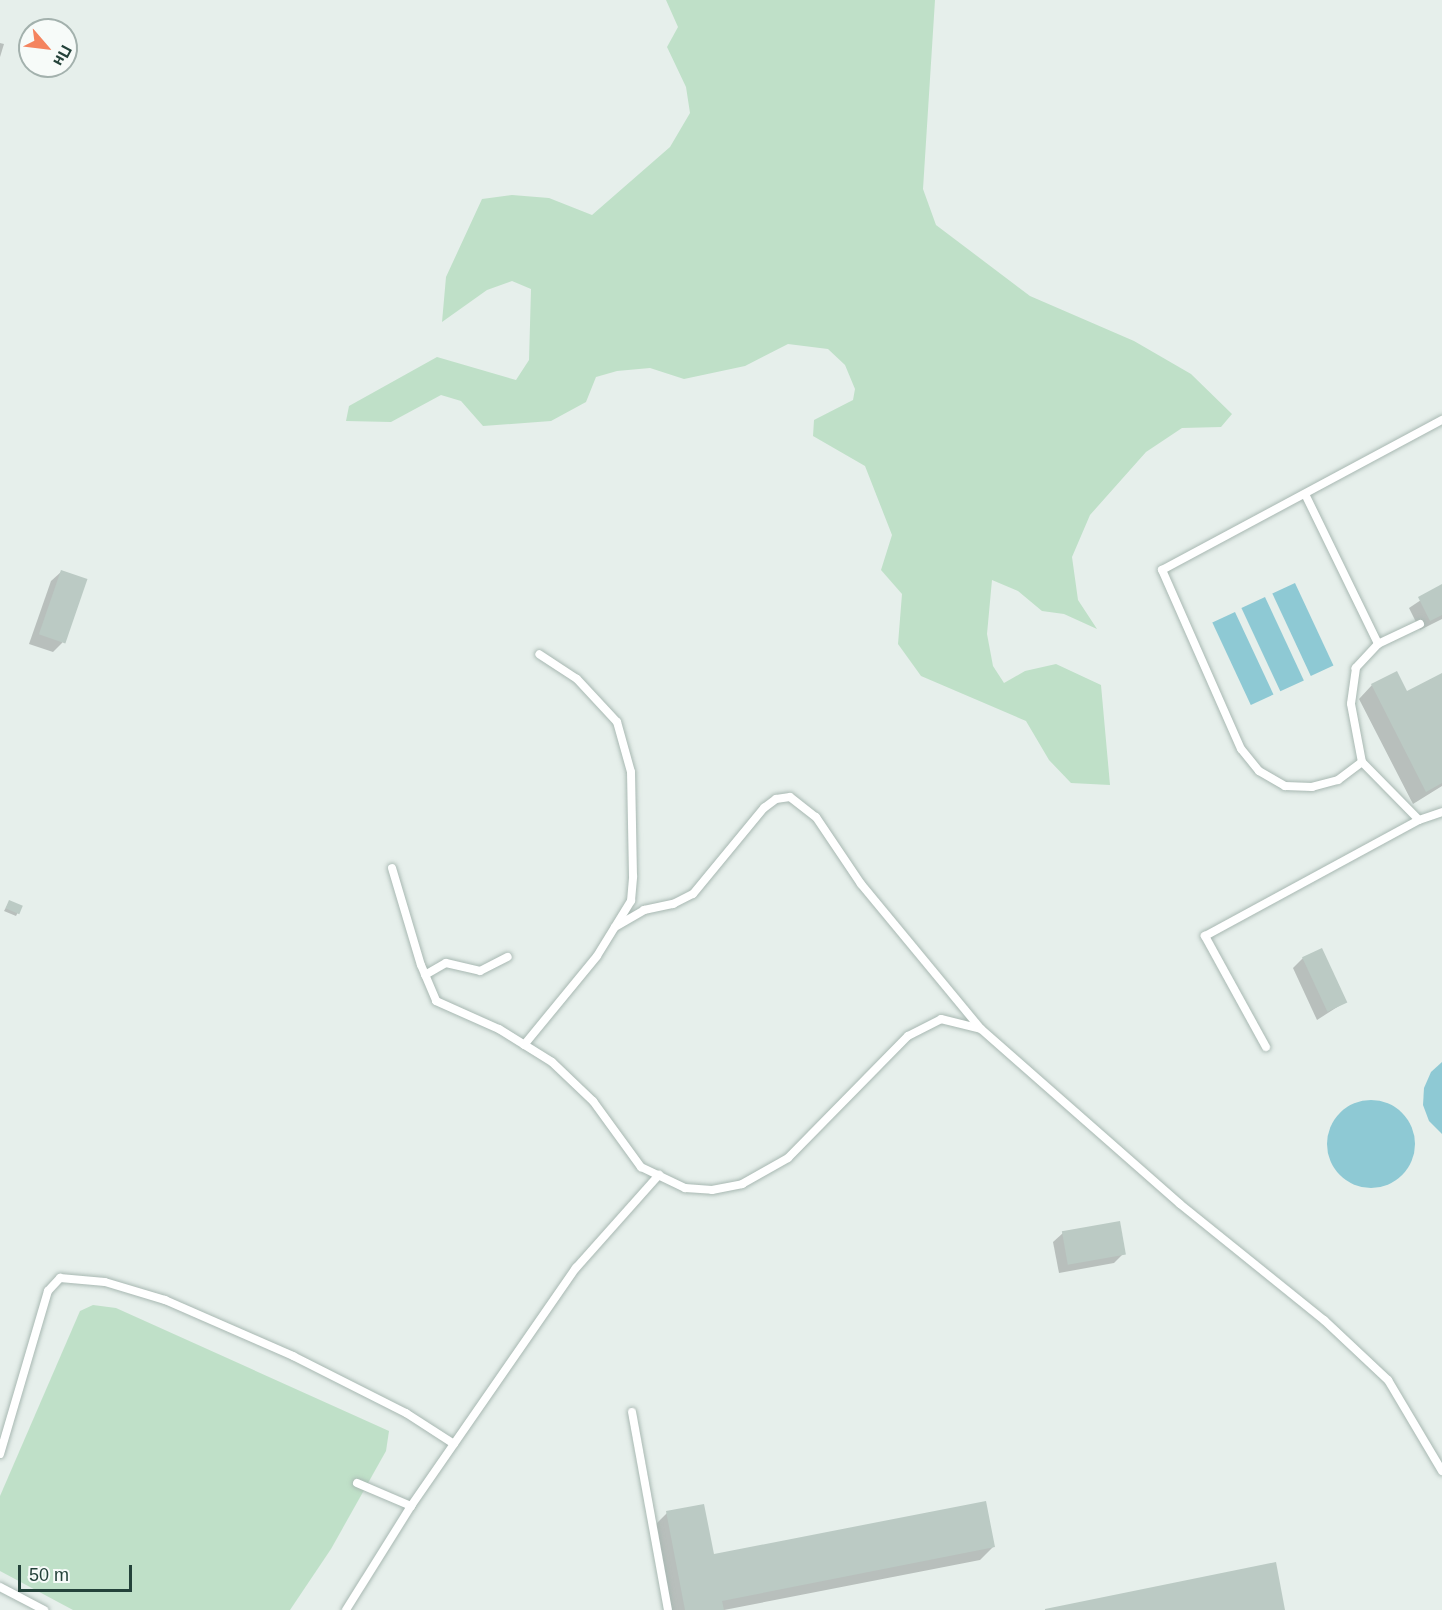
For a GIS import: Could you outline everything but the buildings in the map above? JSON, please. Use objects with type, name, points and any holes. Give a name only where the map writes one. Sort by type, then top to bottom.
[{"type":"lane","points":[[1362,762],[1338,780],[1312,787],[1285,786],[1259,771],[1241,749],[1162,570],[1442,420]]},
{"type":"lane","points":[[1305,494],[1378,644]]},
{"type":"lane","points":[[1419,820],[1362,762],[1351,704],[1351,684],[1365,654],[1378,644],[1420,624]]},
{"type":"lane","points":[[524,1045],[597,956],[631,901],[631,772],[616,722],[577,679],[539,654]]},
{"type":"lane","points":[[615,927],[644,910],[673,904],[693,894],[764,808],[776,799],[790,797],[816,817],[861,884],[981,1029],[1388,1380],[1442,1471]]},
{"type":"lane","points":[[1266,1047],[1204,936],[1419,820],[1442,812]]},
{"type":"lane","points":[[392,868],[425,975],[436,1001],[524,1045],[552,1062],[593,1101],[641,1167],[685,1188],[712,1190],[742,1184],[788,1158],[908,1036],[941,1019],[981,1029]]},
{"type":"lane","points":[[425,975],[446,963],[480,971],[507,957]]},
{"type":"lane","points":[[346,1610],[411,1506],[576,1268],[659,1175]]},
{"type":"lane","points":[[0,1454],[48,1291],[60,1278],[105,1282],[165,1300],[344,1382],[406,1413],[454,1444]]},
{"type":"lane","points":[[632,1412],[668,1610]]},
{"type":"lane","points":[[357,1484],[411,1506]]},
{"type":"lane","points":[[0,1587],[44,1610]]},
{"type":"green space","points":[[666,0],[935,0],[923,189],[936,225],[1030,296],[1134,341],[1191,374],[1232,414],[1221,427],[1182,428],[1146,452],[1090,515],[1072,557],[1078,600],[1097,629],[1064,614],[1042,611],[1018,591],[992,580],[987,634],[993,666],[1004,683],[1025,671],[1056,664],[1101,685],[1110,785],[1071,783],[1049,760],[1026,721],[921,676],[898,644],[902,594],[881,570],[892,535],[865,466],[813,436],[814,420],[853,400],[855,389],[845,365],[828,349],[788,344],[745,366],[684,379],[650,368],[617,371],[596,377],[586,402],[551,421],[483,426],[461,401],[441,395],[391,422],[346,421],[349,406],[437,357],[516,380],[529,360],[531,289],[512,281],[487,290],[442,322],[446,277],[482,199],[512,195],[549,198],[592,215],[670,147],[690,113],[686,87],[667,47],[678,27]]},
{"type":"green space","points":[[93,1305],[116,1308],[389,1431],[386,1451],[331,1549],[290,1610],[73,1610],[0,1571],[0,1496],[80,1311]]},
{"type":"water","points":[[1295,583],[1333,665],[1311,676],[1272,594]]},
{"type":"water","points":[[1265,597],[1304,680],[1280,691],[1241,608]]},
{"type":"water","points":[[1235,612],[1273,694],[1251,705],[1212,623]]},
{"type":"water","points":[[1442,1062],[1442,1134],[1429,1121],[1423,1105],[1424,1088],[1431,1072]]},
{"type":"water","points":[[1371,1100],[1388,1104],[1402,1113],[1411,1127],[1415,1144],[1411,1161],[1402,1175],[1388,1184],[1371,1188],[1354,1184],[1340,1175],[1331,1161],[1327,1144],[1331,1127],[1340,1113],[1354,1104]]}]
